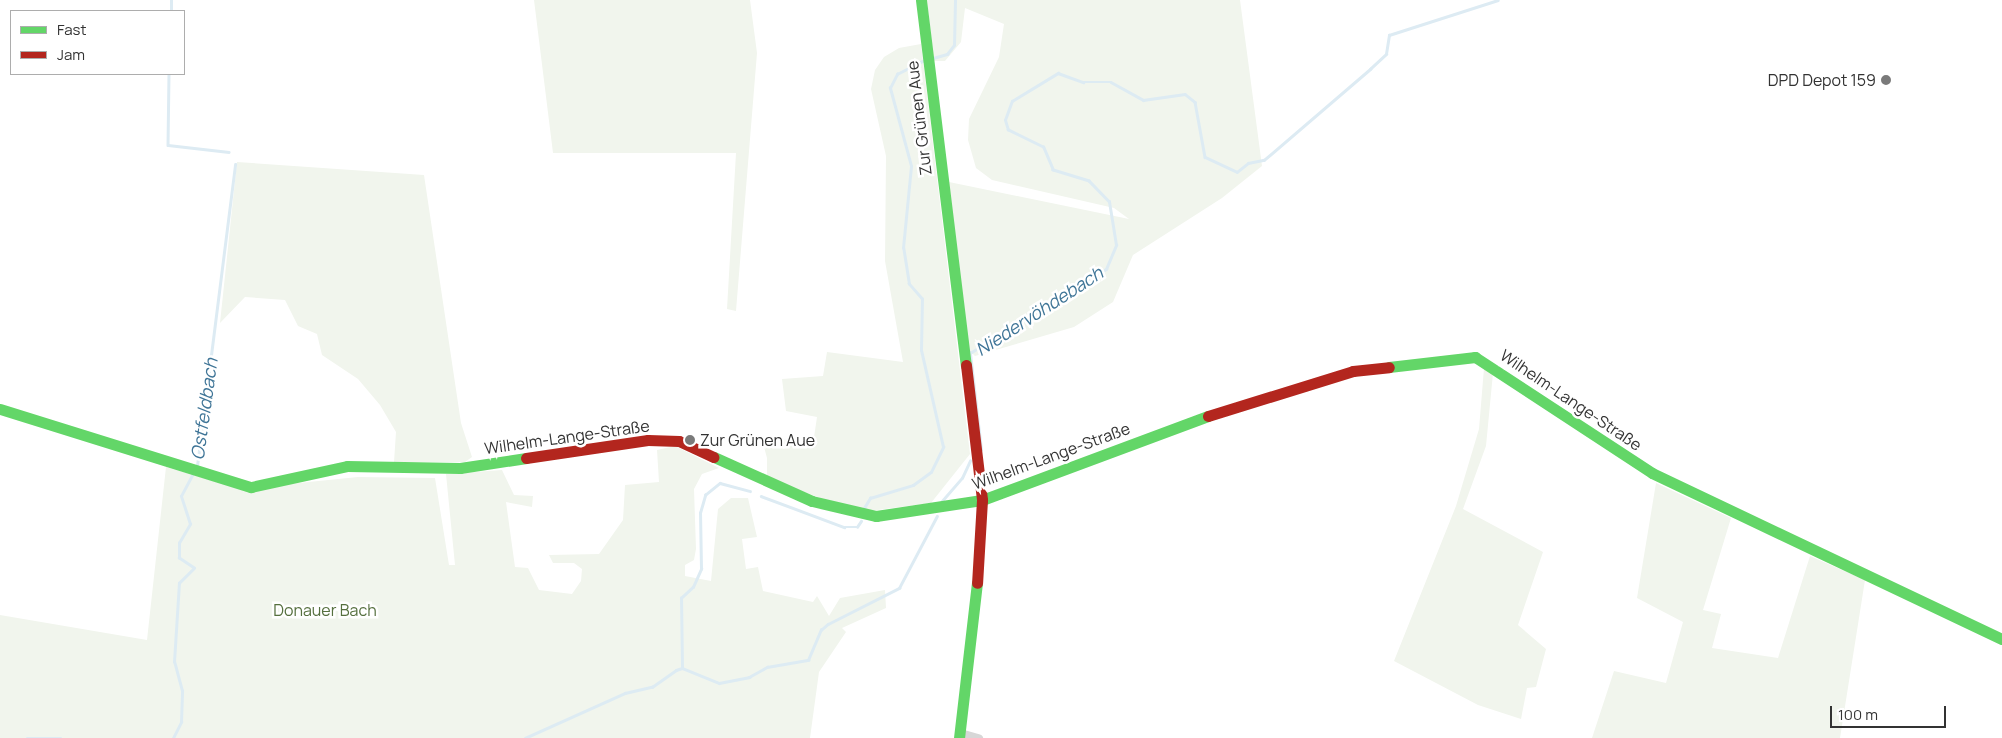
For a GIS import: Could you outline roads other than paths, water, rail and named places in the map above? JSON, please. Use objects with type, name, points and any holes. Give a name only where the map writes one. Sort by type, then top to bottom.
[{"type":"street","name":"Zur Grünen Aue","points":[[921,0],[982,500],[983,530],[959,736]]},
{"type":"street","name":"Wilhelm-Lange-Straße","points":[[0,409],[195,471],[260,487],[347,466],[460,468],[668,440],[697,447],[796,495],[854,514],[893,515],[982,500],[1287,389],[1381,367],[1476,357],[1646,470],[2002,639]]},
{"type":"street","points":[[959,736],[978,738]]},
{"type":"waterway","points":[[171,0],[171,10]]},
{"type":"waterway","points":[[933,58],[947,54],[954,45],[955,0]]},
{"type":"waterway","name":"Niedervöhdebach","points":[[981,450],[970,353],[1106,269],[1116,245],[1109,202],[1089,181],[1053,170],[1043,147],[1008,130],[1005,120],[1012,101],[1058,73],[1083,82],[1111,82],[1143,100],[1185,94],[1195,102],[1205,157],[1237,172],[1248,163],[1264,160],[1370,69],[1386,54],[1389,35],[1498,0]]},
{"type":"waterway","points":[[864,508],[870,498],[913,485],[931,472],[943,447],[921,350],[922,299],[909,284],[903,248],[911,166],[890,88],[897,74],[924,60]]},
{"type":"waterway","points":[[169,75],[168,145],[229,152]]},
{"type":"waterway","name":"Ostfeldbach","points":[[197,466],[235,164]]},
{"type":"waterway","name":"Niedervöhdebach","points":[[941,502],[962,478],[970,461]]},
{"type":"waterway","name":"Ostfeldbach","points":[[173,738],[181,722],[182,691],[174,662],[179,583],[194,568],[179,558],[179,543],[190,524],[181,496],[193,473]]},
{"type":"waterway","points":[[682,668],[681,598],[693,587],[701,569],[700,513],[705,495],[720,483],[750,491]]},
{"type":"waterway","points":[[761,496],[844,527],[857,527],[861,521]]},
{"type":"waterway","name":"Niedervöhdebach","points":[[525,738],[625,693],[652,687],[676,670],[682,668],[719,683],[749,677],[767,667],[808,660],[821,630],[828,624],[899,588],[937,516]]},
{"type":"waterway","points":[[27,738],[61,738]]},
{"type":"place","name":"DPD Depot 159","points":[[1886,80]]},
{"type":"place","name":"Zur Grünen Aue","points":[[690,440]]},
{"type":"park label","name":"Donauer Bach","points":[[325,610]]}]
